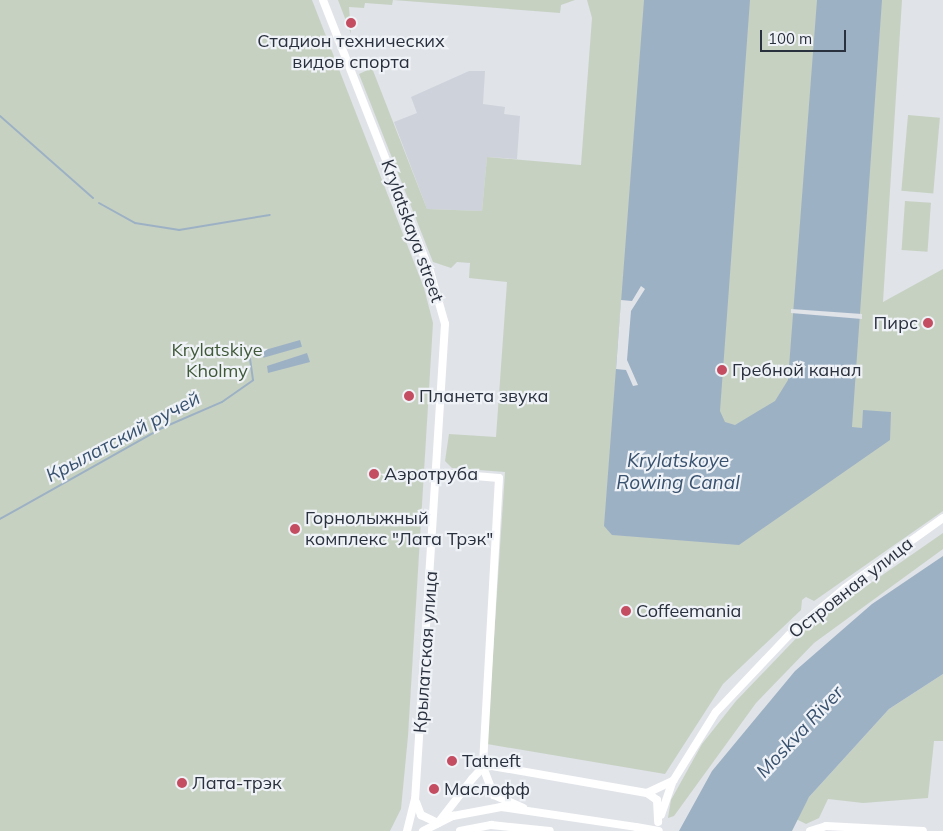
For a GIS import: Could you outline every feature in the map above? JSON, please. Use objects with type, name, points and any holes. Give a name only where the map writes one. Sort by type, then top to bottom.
[{"type":"street","name":"Krylatskaya street","points":[[323,0],[441,306],[445,356],[439,473]]},
{"type":"street","points":[[439,473],[499,478],[483,767],[494,795],[523,808]]},
{"type":"street","name":"Крылатская улица","points":[[407,831],[415,798],[439,473]]},
{"type":"street","name":"Островная улица","points":[[658,822],[673,781],[716,712],[789,635],[845,588],[943,518]]},
{"type":"street","points":[[423,831],[438,823],[486,809],[523,808],[658,831],[657,800],[647,794],[483,767]]},
{"type":"street","points":[[438,823],[483,767]]},
{"type":"street","points":[[647,794],[673,781]]},
{"type":"street","points":[[415,798],[421,815],[438,823]]},
{"type":"street","points":[[460,831],[491,825],[550,831]]},
{"type":"street","points":[[810,831],[826,826],[923,831]]},
{"type":"shaded area","points":[[469,71],[485,71],[483,104],[505,107],[504,114],[520,116],[517,159],[487,157],[482,211],[427,209],[394,122],[417,113],[411,97]]},
{"type":"green space","name":"Krylatskiye Kholmy","points":[[0,0],[312,0],[424,288],[433,323],[408,736],[401,809],[390,831],[0,831]]},
{"type":"green space","points":[[338,0],[393,0],[392,5],[365,3],[364,8],[349,7],[351,34]]},
{"type":"green space","name":"Стадион технических видов спорта","points":[[393,0],[575,0],[561,5],[560,13]]},
{"type":"green space","name":"Гребной канал","points":[[587,0],[902,0],[883,302],[943,269],[943,511],[814,601],[806,597],[802,600],[801,610],[723,684],[665,774],[487,744],[505,472],[452,468],[445,461],[449,434],[496,437],[507,282],[469,278],[470,263],[457,262],[451,268],[433,262],[359,74],[372,68],[427,209],[482,211],[487,157],[581,165],[592,18]]},
{"type":"green space","points":[[908,115],[940,118],[933,193],[901,191]]},
{"type":"green space","points":[[905,201],[931,203],[928,252],[902,250]]},
{"type":"green space","points":[[943,533],[943,549],[814,643],[756,703],[674,816],[668,818],[671,800],[702,744],[736,701],[806,628]]},
{"type":"green space","points":[[943,674],[943,741],[934,741],[928,798],[863,803],[828,799],[819,818],[806,824],[796,819],[809,797],[889,709]]},
{"type":"water","name":"Krylatskoye Rowing Canal","points":[[644,0],[750,0],[720,411],[725,422],[735,425],[775,401],[788,380],[817,0],[882,0],[852,427],[862,428],[863,410],[891,412],[890,440],[739,545],[612,535],[604,526]]},
{"type":"water","points":[[300,340],[302,347],[263,358],[262,351]]},
{"type":"water","points":[[307,353],[310,362],[268,373],[267,366]]},
{"type":"water","name":"Moskva River","points":[[943,556],[943,674],[889,709],[809,797],[792,831],[679,831],[712,771],[795,671],[872,604]]},
{"type":"pier","points":[[641,286],[645,289],[631,311],[627,360],[638,385],[633,386],[626,370],[616,369],[621,300],[632,301]]},
{"type":"pier","points":[[791,309],[862,314],[862,319],[791,313]]},
{"type":"waterway","points":[[0,116],[93,198]]},
{"type":"waterway","points":[[99,203],[135,223],[179,230],[270,215]]},
{"type":"waterway","name":"Крылатский ручей","points":[[0,519],[162,428],[222,402],[253,380],[250,358]]},
{"type":"place","name":"Стадион технических видов спорта","points":[[351,23]]},
{"type":"place","name":"Пирс","points":[[928,323]]},
{"type":"place","name":"Гребной канал","points":[[722,370]]},
{"type":"place","name":"Планета звука","points":[[409,396]]},
{"type":"place","name":"Аэротруба","points":[[374,474]]},
{"type":"place","name":"Горнолыжный комплекс \"Лата Трэк\"","points":[[295,529]]},
{"type":"place","name":"Coffeemania","points":[[626,611]]},
{"type":"place","name":"Tatneft","points":[[452,761]]},
{"type":"place","name":"Лата-трэк","points":[[182,783]]},
{"type":"place","name":"Маслофф","points":[[434,789]]}]
